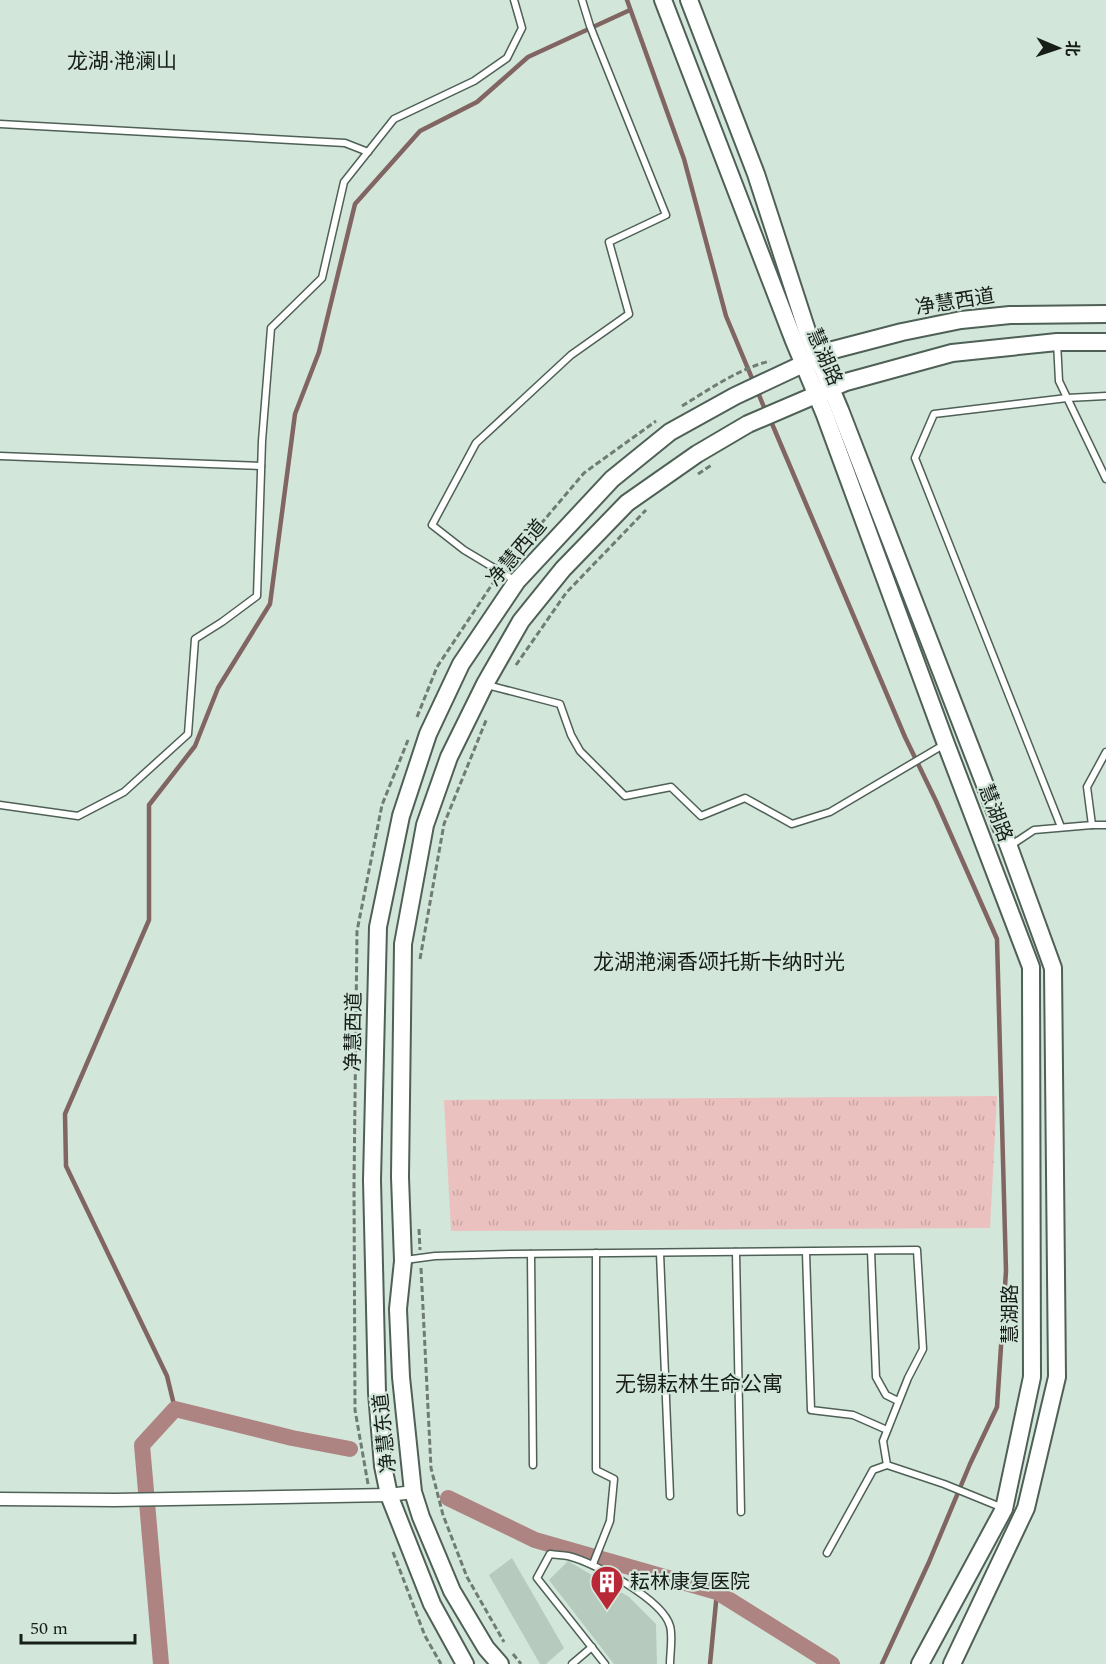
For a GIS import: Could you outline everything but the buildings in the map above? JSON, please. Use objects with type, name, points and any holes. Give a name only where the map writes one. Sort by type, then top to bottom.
[{"type":"street","name":"慧湖路","points":[[663,0],[1009,847],[1053,968],[1057,1377],[1026,1508],[952,1664]]},
{"type":"street","name":"慧湖路","points":[[689,0],[756,174],[808,334],[810,360]]},
{"type":"street","name":"净慧西道","points":[[372,1180],[378,927],[401,816],[428,734],[461,664],[517,581],[612,479],[670,432],[735,396],[810,360],[833,350],[962,320],[1010,315],[1106,314]]},
{"type":"street","points":[[492,686],[521,621],[563,569],[627,502],[697,454],[748,424],[846,382],[952,353],[1057,342],[1106,342]]},
{"type":"street","name":"慧湖路","points":[[824,392],[946,744],[1031,967],[1032,1377],[1004,1509],[920,1664]]},
{"type":"street","name":"净慧东道","points":[[492,686],[448,757],[425,825],[403,944],[400,1177],[403,1260],[398,1309],[401,1377],[413,1492],[452,1591],[486,1647],[500,1664]]},
{"type":"street","name":"净慧东道","points":[[372,1180],[377,1393],[383,1466],[389,1495],[432,1604],[459,1662]]},
{"type":"street","points":[[0,1499],[115,1500],[389,1495],[413,1492]]},
{"type":"lane","points":[[0,805],[78,816],[124,792],[188,734],[195,639],[257,596],[261,466],[271,328],[322,278],[344,182],[394,119],[474,81],[507,58],[522,28],[514,0]]},
{"type":"lane","points":[[517,581],[464,550],[432,525],[476,443],[571,355],[629,314],[609,242],[666,215],[590,26],[582,0]]},
{"type":"lane","points":[[0,124],[345,144],[368,152]]},
{"type":"lane","points":[[1057,342],[1059,381],[1106,479]]},
{"type":"lane","points":[[1061,827],[915,458],[934,414],[1067,398],[1106,396]]},
{"type":"lane","points":[[0,456],[261,466]]},
{"type":"lane","points":[[492,686],[560,704],[580,752],[625,796],[671,787],[701,816],[746,798],[792,824],[830,812],[946,744]]},
{"type":"lane","points":[[1092,825],[1088,787],[1106,752]]},
{"type":"lane","points":[[1009,847],[1034,830],[1106,825]]},
{"type":"lane","points":[[403,1260],[531,1254],[917,1250],[922,1349],[898,1401],[883,1441],[887,1466]]},
{"type":"lane","points":[[872,1251],[876,1377],[886,1395],[898,1401]]},
{"type":"lane","points":[[736,1252],[741,1512]]},
{"type":"lane","points":[[806,1252],[811,1410],[853,1415],[887,1430]]},
{"type":"lane","points":[[593,1563],[610,1521],[614,1479],[596,1470],[596,1253]]},
{"type":"lane","points":[[660,1253],[670,1496]]},
{"type":"lane","points":[[531,1254],[533,1465]]},
{"type":"lane","points":[[827,1553],[873,1470],[887,1466],[950,1487],[1004,1509]]},
{"type":"lane","points":[[605,1664],[537,1578],[550,1554],[593,1563],[630,1585],[659,1608],[670,1626],[670,1664]]},
{"type":"lane","points":[[572,1664],[592,1647]]},
{"type":"path","points":[[725,380],[759,364]]},
{"type":"path","points":[[698,475],[716,462]]},
{"type":"path","points":[[418,968],[444,824],[492,686],[566,593],[651,505]]},
{"type":"path","points":[[419,1225],[426,1332],[428,1426],[433,1478],[443,1515],[467,1577],[500,1637],[521,1664]]},
{"type":"green space","points":[[997,1096],[990,1228],[451,1231],[444,1100]]},
{"type":"waterway","points":[[627,0],[684,159],[726,316],[766,412]]},
{"type":"waterway","points":[[175,1409],[167,1376],[66,1166],[65,1114],[149,920],[149,805],[195,746],[218,688],[270,604],[295,414],[319,352],[355,204],[420,131],[477,102],[528,57],[630,10]]},
{"type":"waterway","points":[[770,419],[905,737],[997,939],[1006,1271],[997,1407],[882,1664]]},
{"type":"waterway","points":[[161,1664],[142,1445],[175,1409],[292,1438],[350,1449]]},
{"type":"waterway","points":[[448,1498],[535,1540],[717,1592],[832,1664]]},
{"type":"waterway","points":[[710,1664],[717,1592]]},
{"type":"place","name":"耘林康复医院","points":[[607,1611]]},
{"type":"district","name":"龙湖·滟澜山","points":[[122,62]]},
{"type":"district","name":"龙湖滟澜香颂托斯卡纳时光","points":[[719,963]]},
{"type":"district","name":"无锡耘林生命公寓","points":[[699,1385]]}]
